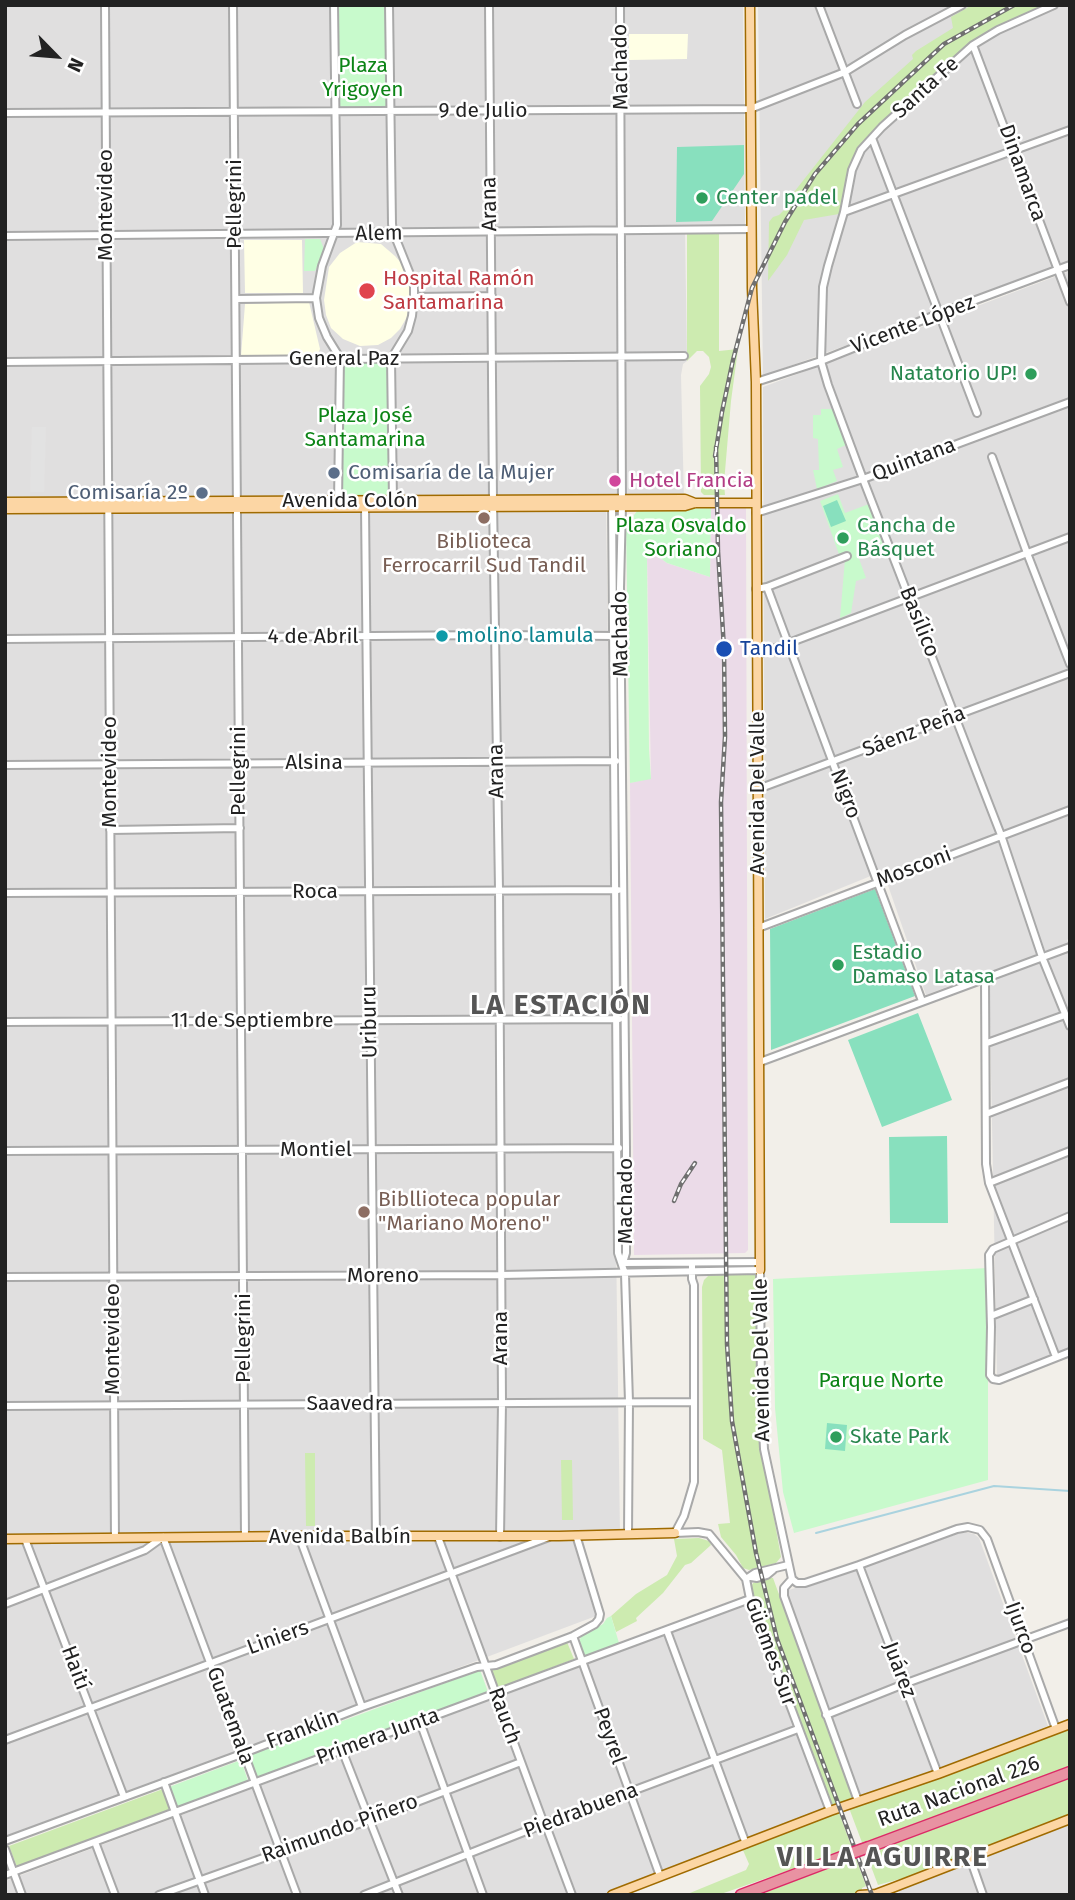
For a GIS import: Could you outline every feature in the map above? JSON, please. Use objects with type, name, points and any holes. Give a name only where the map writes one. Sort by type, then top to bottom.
[{"type":"highway","name":"Ruta Nacional 226","points":[[743,1894],[1070,1772]]},
{"type":"main road","name":"Avenida Del Valle","points":[[750,5],[756,382],[760,1266]]},
{"type":"main road","name":"Avenida Colón","points":[[5,502],[237,505],[393,501],[685,506],[695,503],[755,503]]},
{"type":"main road","name":"Avenida Colón","points":[[338,504],[365,507],[493,503]]},
{"type":"main road","name":"Avenida Colón","points":[[5,509],[108,505]]},
{"type":"main road","name":"Avenida Balbín","points":[[5,1539],[500,1537],[675,1533]]},
{"type":"main road","points":[[612,1895],[830,1811],[1070,1724]]},
{"type":"main road","points":[[860,1895],[893,1891],[1070,1819]]},
{"type":"street","name":"Montevideo","points":[[105,5],[115,1538]]},
{"type":"street","name":"Pellegrini","points":[[233,5],[245,1536]]},
{"type":"street","points":[[334,5],[337,225],[322,267],[316,298],[319,318],[340,358],[338,504]]},
{"type":"street","points":[[389,5],[394,234],[414,285],[408,331],[391,359],[393,501]]},
{"type":"street","name":"Arana","points":[[489,5],[499,890],[502,1403],[500,1537]]},
{"type":"street","name":"Machado","points":[[620,5],[621,357],[614,761],[618,1253],[625,1274],[629,1402],[628,1534]]},
{"type":"street","points":[[819,5],[857,104]]},
{"type":"street","name":"Santa Fe","points":[[844,212],[852,170],[861,150],[872,138],[973,45],[998,30],[1054,5]]},
{"type":"street","points":[[750,109],[845,72],[905,35],[961,6]]},
{"type":"street","name":"Dinamarca","points":[[973,45],[1070,302]]},
{"type":"street","name":"9 de Julio","points":[[5,113],[750,109]]},
{"type":"street","points":[[844,212],[1070,130]]},
{"type":"street","points":[[872,138],[977,413]]},
{"type":"street","name":"Basílico","points":[[844,212],[823,287],[821,361],[863,480],[1002,835],[1042,957],[1070,1026]]},
{"type":"street","name":"Alem","points":[[5,236],[752,229]]},
{"type":"street","name":"Vicente López","points":[[756,382],[821,361],[1070,265]]},
{"type":"street","points":[[414,297],[492,296]]},
{"type":"street","points":[[236,299],[316,298]]},
{"type":"street","name":"General Paz","points":[[5,362],[684,356]]},
{"type":"street","name":"Quintana","points":[[756,513],[863,480],[1070,401]]},
{"type":"street","points":[[992,457],[1070,664]]},
{"type":"street","name":"Uriburu","points":[[365,507],[376,1537]]},
{"type":"street","points":[[757,655],[1070,537]]},
{"type":"street","points":[[757,589],[847,556]]},
{"type":"street","name":"Nigro","points":[[768,587],[922,1001]]},
{"type":"street","name":"Machado","points":[[617,636],[623,761],[626,1147],[626,1253],[623,1263]]},
{"type":"street","name":"4 de Abril","points":[[5,639],[617,636]]},
{"type":"street","name":"Sáenz Peña","points":[[758,789],[1070,673]]},
{"type":"street","name":"Alsina","points":[[5,765],[623,761]]},
{"type":"street","name":"Mosconi","points":[[758,928],[1070,810]]},
{"type":"street","points":[[110,830],[240,828]]},
{"type":"street","name":"Roca","points":[[5,893],[624,890]]},
{"type":"street","points":[[760,1062],[1070,947]]},
{"type":"street","points":[[985,979],[986,1164],[989,1183],[1056,1357]]},
{"type":"street","points":[[987,1043],[1065,1015]]},
{"type":"street","name":"11 de Septiembre","points":[[5,1022],[625,1019]]},
{"type":"street","points":[[986,1114],[1070,1082]]},
{"type":"street","name":"Montiel","points":[[5,1151],[626,1147]]},
{"type":"street","points":[[989,1183],[1070,1151]]},
{"type":"street","points":[[1070,1216],[993,1249],[989,1255],[990,1375],[999,1380],[1070,1352]]},
{"type":"street","points":[[623,1263],[760,1266]]},
{"type":"street","points":[[675,1533],[684,1517],[694,1482],[692,1263]]},
{"type":"street","name":"Moreno","points":[[5,1277],[625,1274],[692,1273],[760,1266]]},
{"type":"street","name":"Avenida Del Valle","points":[[760,1266],[764,1450],[792,1579]]},
{"type":"street","points":[[694,1285],[702,1272]]},
{"type":"street","points":[[991,1316],[1034,1299]]},
{"type":"street","name":"Saavedra","points":[[5,1406],[694,1402]]},
{"type":"street","name":"Ijurco","points":[[859,1565],[957,1529],[968,1527],[980,1530],[987,1539],[1056,1729]]},
{"type":"street","name":"Güemes Sur","points":[[675,1533],[709,1534],[748,1578],[750,1600],[830,1811]]},
{"type":"street","name":"Franklin","points":[[5,1841],[362,1707],[477,1667],[496,1665],[573,1636],[599,1619],[599,1608],[576,1535]]},
{"type":"street","points":[[299,1536],[362,1707]]},
{"type":"street","name":"Liniers","points":[[5,1740],[551,1536]]},
{"type":"street","name":"Rauch","points":[[438,1537],[572,1895]]},
{"type":"street","points":[[5,1604],[145,1550],[163,1538]]},
{"type":"street","name":"Guatemala","points":[[163,1538],[297,1895]]},
{"type":"street","name":"Haití","points":[[25,1539],[124,1797]]},
{"type":"street","points":[[748,1578],[767,1575],[788,1565]]},
{"type":"street","points":[[858,1801],[784,1597],[784,1588],[792,1579],[803,1583],[859,1565]]},
{"type":"street","name":"Juárez","points":[[859,1565],[938,1774]]},
{"type":"street","name":"Primera Junta","points":[[5,1875],[750,1600]]},
{"type":"street","points":[[827,1715],[1070,1623]]},
{"type":"street","points":[[667,1631],[746,1844]]},
{"type":"street","name":"Peyrel","points":[[573,1636],[660,1876]]},
{"type":"street","points":[[420,1722],[483,1895]]},
{"type":"street","name":"Piedrabuena","points":[[364,1895],[798,1729]]},
{"type":"street","points":[[342,1750],[399,1895]]},
{"type":"street","name":"Raimundo Piñero","points":[[159,1895],[370,1820],[521,1762]]},
{"type":"street","points":[[164,1782],[205,1895]]},
{"type":"street","points":[[94,1842],[115,1895]]},
{"type":"street","points":[[5,1849],[22,1895]]},
{"type":"street","points":[[970,1858],[983,1895]]},
{"type":"shaded area","points":[[5,5],[743,5],[745,230],[685,230],[687,361],[683,364],[681,375],[684,500],[606,500],[620,1535],[5,1539]]},
{"type":"shaded area","points":[[758,5],[1070,5],[1070,263],[763,376]]},
{"type":"shaded area","points":[[629,34],[688,34],[687,59],[629,60]]},
{"type":"shaded area","points":[[244,240],[302,240],[303,293],[245,293]]},
{"type":"shaded area","name":"Hospital Ramón Santamarina","points":[[357,242],[381,244],[403,265],[410,281],[411,298],[407,317],[391,338],[378,345],[360,346],[343,339],[331,328],[326,315],[324,300],[329,267],[340,253]]},
{"type":"shaded area","points":[[1070,271],[1070,938],[1067,940],[1070,948],[1070,1349],[997,1377],[989,971],[926,995],[883,871],[765,919],[763,387]]},
{"type":"shaded area","points":[[309,302],[320,349],[317,356],[241,356],[245,304]]},
{"type":"shaded area","points":[[32,427],[46,427],[44,492],[30,492]]},
{"type":"shaded area","points":[[746,506],[748,1250],[745,1253],[634,1255],[630,783],[651,778],[647,558],[656,555],[667,563],[710,577],[711,508]]},
{"type":"shaded area","points":[[963,1532],[979,1538],[1048,1726],[616,1895],[5,1895],[5,1881],[744,1605]]},
{"type":"shaded area","points":[[573,1541],[596,1616],[5,1838],[5,1542]]},
{"type":"shaded area","points":[[1070,1821],[1070,1895],[900,1895],[898,1889]]},
{"type":"green space","name":"Plaza Yrigoyen","points":[[337,5],[386,5],[388,107],[338,108]]},
{"type":"green space","points":[[972,5],[1051,5],[996,30],[899,108],[858,147],[848,171],[839,214],[804,220],[787,255],[768,281],[769,222],[784,210],[787,201],[865,102],[913,59],[912,55],[916,51],[953,28],[951,17]]},
{"type":"green space","name":"Center padel","points":[[744,145],[744,174],[712,221],[676,222],[677,147]]},
{"type":"green space","points":[[687,233],[719,233],[719,351],[738,349],[731,401],[725,495],[704,495],[701,492],[700,386],[711,367],[709,357],[703,351],[697,351],[687,361]]},
{"type":"green space","points":[[305,239],[320,239],[324,249],[315,271],[304,271]]},
{"type":"green space","name":"Plaza José Santamarina","points":[[387,361],[389,498],[341,499],[342,362]]},
{"type":"green space","points":[[821,409],[834,409],[848,444],[837,449],[843,467],[833,470],[837,481],[817,489],[813,470],[819,470],[818,439],[813,438],[813,415],[821,415]]},
{"type":"green space","points":[[838,494],[845,513],[869,504],[884,544],[857,553],[866,578],[856,581],[851,613],[840,618],[845,559],[841,560],[820,501]]},
{"type":"green space","points":[[837,500],[846,521],[831,527],[823,506]]},
{"type":"green space","name":"Plaza Osvaldo Soriano","points":[[711,508],[710,577],[667,563],[656,555],[647,558],[651,779],[630,783],[626,525],[638,510]]},
{"type":"green space","points":[[875,889],[915,996],[771,1050],[770,929]]},
{"type":"green space","points":[[918,1013],[952,1100],[882,1127],[848,1040]]},
{"type":"green space","points":[[947,1136],[948,1223],[890,1223],[889,1137]]},
{"type":"green space","name":"Parque Norte","points":[[988,1268],[988,1480],[794,1533],[783,1492],[775,1408],[773,1279]]},
{"type":"green space","points":[[759,1273],[761,1445],[781,1557],[776,1563],[749,1570],[743,1568],[721,1537],[718,1524],[730,1523],[722,1450],[703,1439],[702,1287],[709,1275]]},
{"type":"green space","name":"Skate Park","points":[[827,1423],[847,1425],[845,1451],[825,1449]]},
{"type":"green space","points":[[305,1453],[315,1453],[315,1526],[306,1526]]},
{"type":"green space","points":[[561,1460],[572,1460],[573,1520],[562,1520]]},
{"type":"green space","points":[[699,1538],[709,1541],[711,1545],[685,1565],[663,1593],[636,1618],[637,1621],[616,1632],[611,1616],[636,1594],[667,1575],[677,1556],[674,1539]]},
{"type":"green space","points":[[768,1577],[773,1578],[852,1795],[853,1799],[849,1803],[832,1807],[753,1599],[753,1583]]},
{"type":"green space","points":[[611,1616],[619,1643],[585,1656],[579,1644],[581,1636],[603,1624]]},
{"type":"green space","points":[[567,1642],[574,1659],[497,1689],[490,1671]]},
{"type":"green space","points":[[480,1670],[488,1692],[256,1778],[248,1756]]},
{"type":"green space","points":[[1070,1727],[1070,1766],[868,1842],[1070,1777],[1070,1815],[907,1877],[878,1885],[849,1808]]},
{"type":"green space","points":[[241,1760],[248,1781],[177,1808],[169,1787]]},
{"type":"green space","points":[[163,1789],[171,1809],[17,1867],[9,1846]]},
{"type":"green space","points":[[839,1813],[866,1886],[862,1891],[850,1895],[760,1895],[853,1857],[850,1849],[718,1895],[685,1895],[746,1870],[749,1864],[742,1848]]},
{"type":"waterway","points":[[816,1533],[994,1486],[1070,1491]]},
{"type":"railway","points":[[715,456],[733,360],[752,288],[785,222],[815,174],[858,124],[944,44],[1014,5]]},
{"type":"railway","points":[[716,447],[718,551],[724,649],[725,737],[721,802],[727,1344],[732,1421],[756,1553],[777,1639],[872,1895]]},
{"type":"railway","points":[[674,1201],[695,1163]]},
{"type":"place","name":"Center padel","points":[[702,198]]},
{"type":"place","name":"Hospital Ramón Santamarina","points":[[367,291]]},
{"type":"place","name":"Natatorio UP!","points":[[1031,374]]},
{"type":"place","name":"Comisaría de la Mujer","points":[[334,473]]},
{"type":"place","name":"Hotel Francia","points":[[615,481]]},
{"type":"place","name":"Comisaría 2º","points":[[202,493]]},
{"type":"place","name":"Biblioteca Ferrocarril Sud Tandil","points":[[484,518]]},
{"type":"place","name":"Cancha de Básquet","points":[[843,538]]},
{"type":"place","name":"molino lamula","points":[[442,636]]},
{"type":"place","name":"Tandil","points":[[724,649]]},
{"type":"place","name":"Estadio Damaso Latasa","points":[[838,965]]},
{"type":"place","name":"Bibllioteca popular \"Mariano Moreno\"","points":[[364,1212]]},
{"type":"place","name":"Skate Park","points":[[836,1437]]},
{"type":"district","name":"LA ESTACIÓN","points":[[561,1006]]},
{"type":"district","name":"VILLA AGUIRRE","points":[[883,1858]]}]
